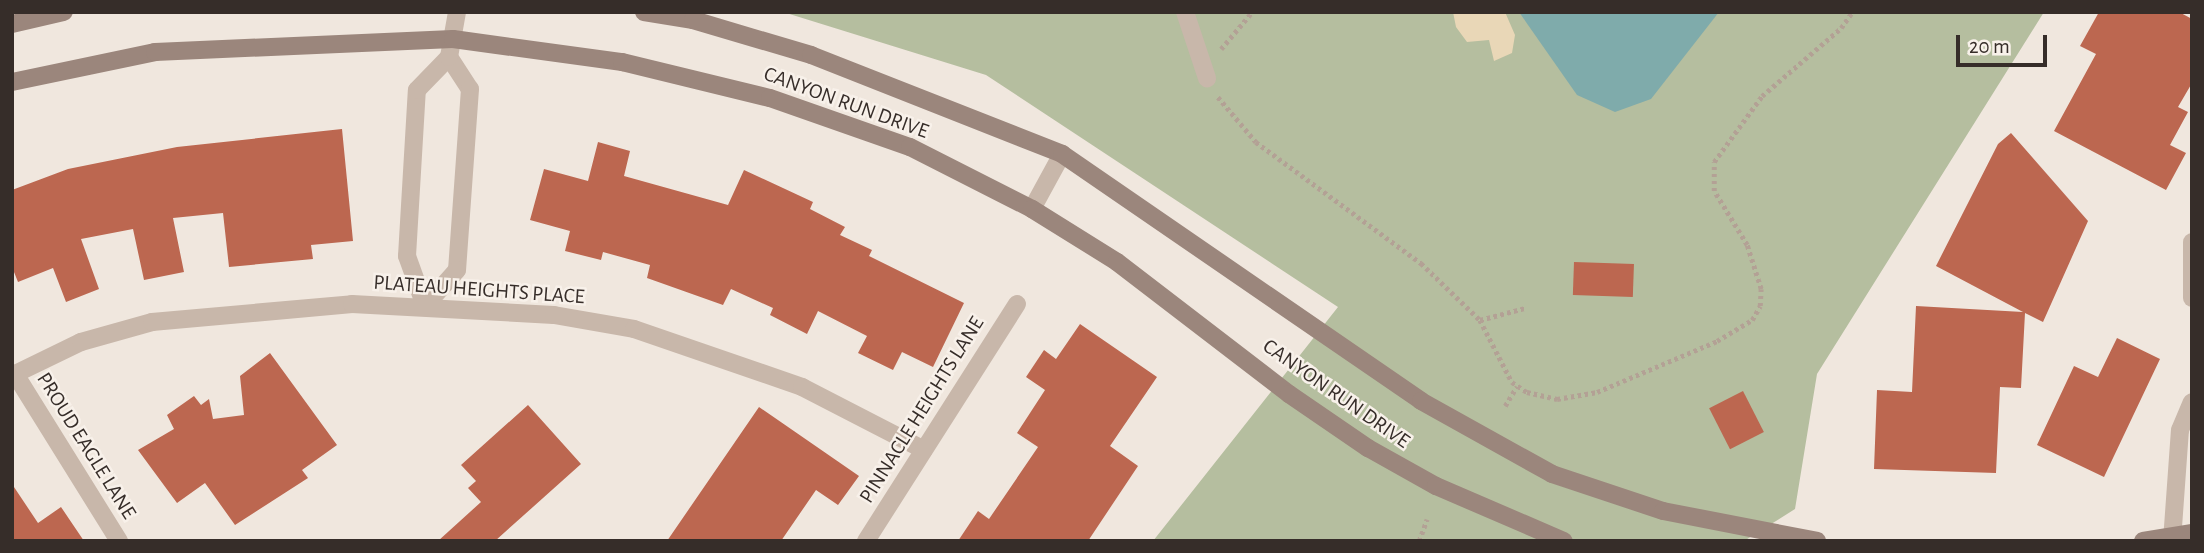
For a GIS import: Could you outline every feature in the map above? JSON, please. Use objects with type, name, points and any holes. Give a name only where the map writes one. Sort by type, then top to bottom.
[{"type":"street","points":[[12,24],[64,12]]},
{"type":"street","points":[[449,57],[470,89],[457,270],[425,306],[407,256],[417,90],[449,57],[457,12]]},
{"type":"street","name":"CANYON RUN DRIVE","points":[[643,12],[693,20],[811,54],[1062,154],[1421,401],[1552,474],[1663,511],[1817,541]]},
{"type":"street","points":[[1185,12],[1207,78]]},
{"type":"street","name":"CANYON RUN DRIVE","points":[[12,82],[155,52],[304,42],[453,39],[622,61],[770,98],[910,147],[1032,209],[1127,269],[1289,394],[1368,448],[1436,486],[1564,541]]},
{"type":"street","points":[[1032,209],[1062,154]]},
{"type":"street","points":[[2192,242],[2192,298]]},
{"type":"street","name":"PLATEAU HEIGHTS PLACE","points":[[15,374],[81,342],[152,322],[352,304],[554,315],[634,329],[802,387],[924,450]]},
{"type":"street","name":"PINNACLE HEIGHTS LANE","points":[[866,541],[1017,304]]},
{"type":"street","name":"PROUD EAGLE LANE","points":[[15,374],[119,541]]},
{"type":"street","points":[[2143,541],[2179,537],[2186,432],[2192,402]]},
{"type":"path","points":[[1207,78],[1222,105],[1256,142],[1421,262],[1480,320],[1502,368],[1517,386],[1557,399],[1597,392],[1717,341],[1752,320],[1760,306],[1761,289],[1747,245],[1714,191],[1714,162],[1762,96],[1841,28],[1852,12]]},
{"type":"path","points":[[1480,320],[1524,308]]},
{"type":"path","points":[[1506,406],[1517,386]]},
{"type":"path","points":[[1419,541],[1427,519]]},
{"type":"green space","points":[[783,12],[2044,12],[1817,374],[1795,509],[1744,541],[1153,541],[1338,307],[986,75]]},
{"type":"sand","points":[[1453,12],[1505,12],[1515,35],[1512,53],[1494,61],[1489,40],[1467,42],[1456,27]]},
{"type":"water","points":[[1519,12],[1719,12],[1651,99],[1615,112],[1577,95]]},
{"type":"building","points":[[2099,12],[2179,12],[2192,19],[2192,83],[2178,107],[2188,112],[2170,145],[2186,153],[2166,190],[2054,131],[2096,54],[2080,46]]},
{"type":"building","points":[[342,129],[353,241],[311,245],[313,259],[229,267],[223,213],[173,218],[184,272],[144,280],[133,229],[81,239],[99,289],[66,302],[53,268],[18,282],[12,267],[12,190],[68,169],[177,147]]},
{"type":"building","points":[[2011,133],[2088,221],[2043,322],[2025,313],[2021,388],[2000,387],[1996,473],[1874,469],[1877,390],[1912,392],[1916,306],[2023,312],[1936,266],[1998,144]]},
{"type":"building","points":[[598,142],[630,151],[624,176],[728,205],[744,170],[813,202],[810,209],[845,227],[840,235],[872,250],[869,256],[964,303],[933,367],[902,352],[893,370],[858,353],[867,336],[818,311],[807,334],[770,315],[773,308],[731,289],[723,305],[647,278],[650,265],[603,252],[601,260],[565,251],[570,231],[530,220],[544,169],[588,181]]},
{"type":"building","points":[[1574,262],[1634,264],[1633,297],[1573,295]]},
{"type":"building","points":[[1080,324],[1157,377],[1110,446],[1138,466],[1088,541],[958,541],[978,511],[989,519],[1038,447],[1017,433],[1045,390],[1026,377],[1044,350],[1056,359]]},
{"type":"building","points":[[2117,338],[2160,359],[2104,477],[2037,445],[2074,366],[2098,377]]},
{"type":"building","points":[[270,353],[337,445],[302,470],[308,478],[235,525],[205,483],[177,503],[138,450],[174,429],[167,415],[194,396],[201,405],[209,399],[213,419],[244,415],[240,376]]},
{"type":"building","points":[[1743,391],[1764,432],[1730,449],[1709,408]]},
{"type":"building","points":[[528,405],[581,464],[495,541],[438,541],[481,502],[468,488],[476,481],[461,465]]},
{"type":"building","points":[[759,407],[859,476],[838,505],[816,490],[781,541],[667,541]]},
{"type":"building","points":[[12,484],[38,523],[61,507],[84,541],[12,541]]}]
